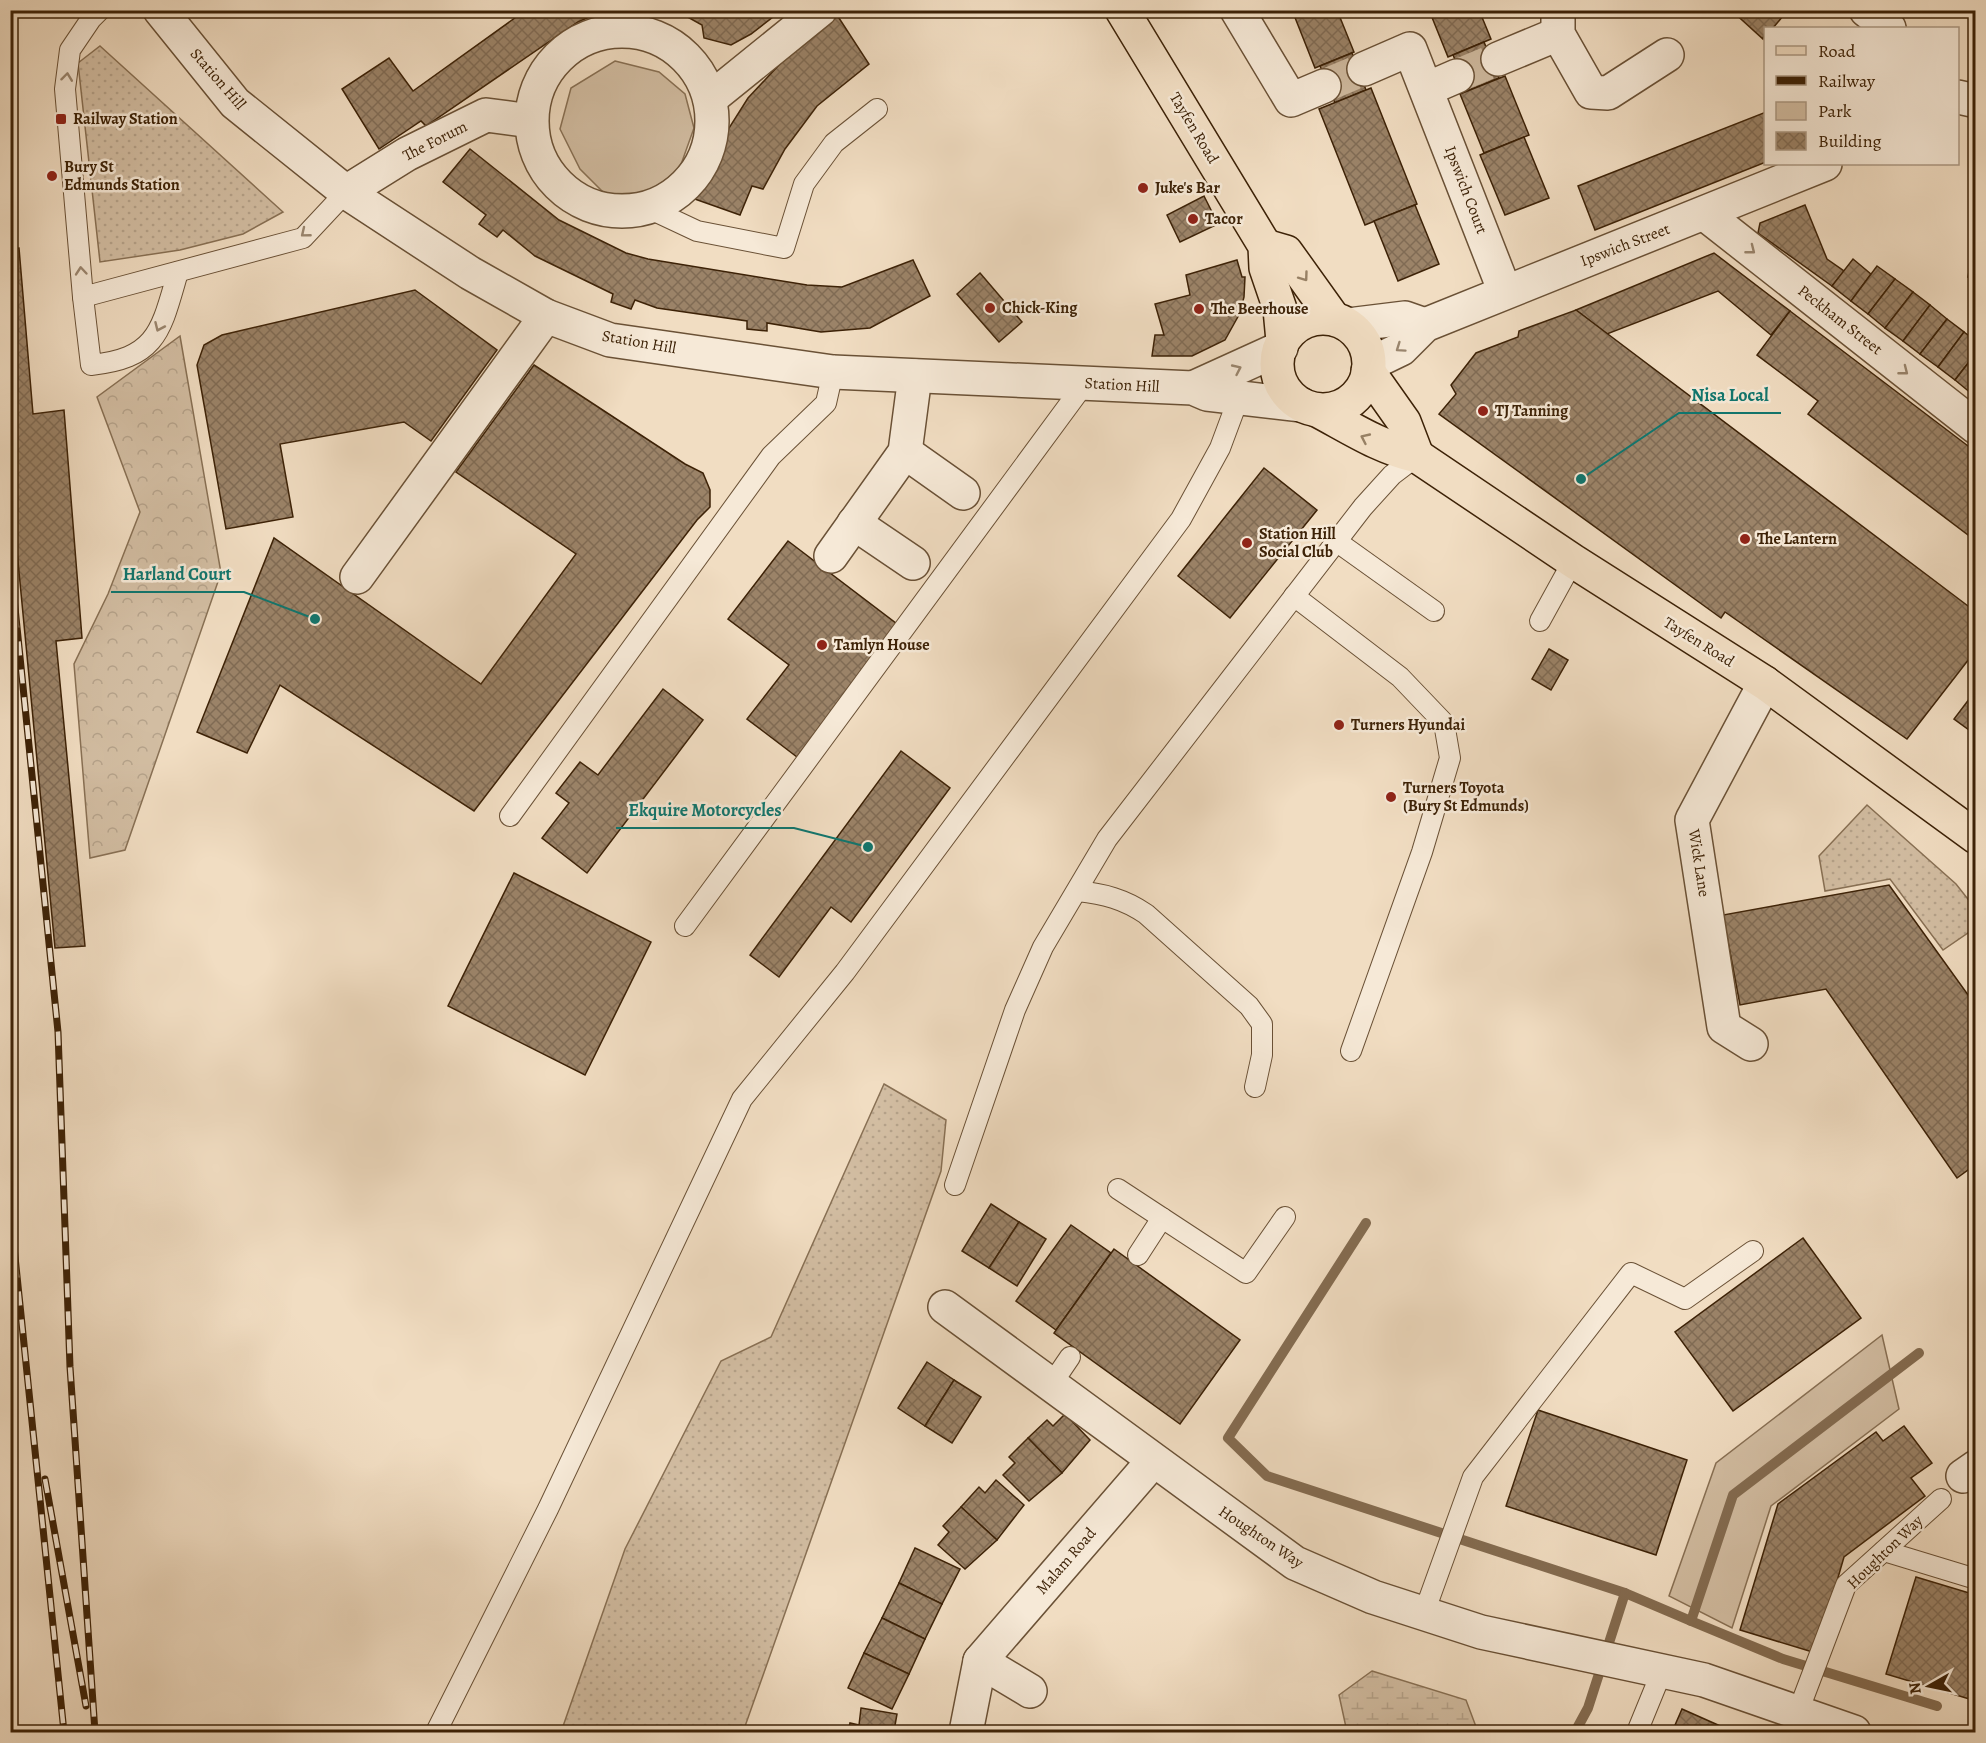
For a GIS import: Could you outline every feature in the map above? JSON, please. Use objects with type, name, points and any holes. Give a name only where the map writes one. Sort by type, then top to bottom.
[{"type":"main road","name":"Tayfen Road","points":[[1122,10],[1265,246],[1266,268],[1280,309],[1282,344]]},
{"type":"main road","points":[[1265,246],[1286,252],[1341,322],[1359,334],[1366,348],[1369,368],[1367,380],[1358,394],[1346,404],[1332,410],[1310,407],[1290,396],[1281,383],[1278,368],[1282,344],[1292,329],[1304,322],[1319,318],[1341,322]]},
{"type":"main road","points":[[1369,368],[1404,422],[1417,456]]},
{"type":"main road","name":"Tayfen Road","points":[[1310,407],[1373,442],[1391,450],[1417,456],[1574,561],[1765,683],[1976,837]]},
{"type":"street","name":"Station Hill","points":[[160,10],[235,103],[346,192],[470,273],[546,316],[610,340],[833,372],[1193,388],[1207,394],[1310,407]]},
{"type":"street","points":[[710,99],[820,10]]},
{"type":"street","points":[[1237,10],[1291,100],[1324,86]]},
{"type":"street","points":[[1866,10],[1888,27]]},
{"type":"street","points":[[1498,59],[1558,22],[1591,92],[1608,93],[1666,55]]},
{"type":"street","points":[[616,30],[648,33],[667,42],[692,62],[710,99],[712,131],[703,161],[688,183],[663,202],[648,208],[617,212],[597,208],[568,194],[547,172],[533,143],[531,121],[542,76],[562,52],[589,36],[616,30]]},
{"type":"street","name":"Ipswich Court","points":[[1364,69],[1410,50],[1427,88],[1505,292]]},
{"type":"street","points":[[1427,88],[1457,76]]},
{"type":"street","points":[[1959,97],[1976,101]]},
{"type":"street","name":"The Forum","points":[[346,192],[407,154],[486,115],[531,121]]},
{"type":"street","name":"Ipswich Street","points":[[1369,368],[1401,349],[1425,325],[1823,165]]},
{"type":"street","name":"Peckham Street","points":[[1705,214],[1976,427]]},
{"type":"street","points":[[357,577],[546,316]]},
{"type":"street","points":[[1341,322],[1405,318],[1425,325]]},
{"type":"street","name":"Station Hill","points":[[1193,388],[1282,344]]},
{"type":"street","points":[[831,556],[905,452],[915,376]]},
{"type":"street","points":[[905,452],[963,493]]},
{"type":"street","points":[[854,523],[913,563]]},
{"type":"street","name":"Wick Lane","points":[[1751,1044],[1724,1027],[1692,820],[1765,683]]},
{"type":"street","name":"Houghton Way","points":[[945,1307],[1295,1563],[1373,1597],[1481,1632],[1704,1680],[1854,1732]]},
{"type":"street","name":"Malam Road","points":[[966,1732],[980,1661],[1153,1461]]},
{"type":"street","points":[[980,1661],[1030,1691]]},
{"type":"lane","points":[[100,10],[70,50],[65,89],[91,365],[112,363],[133,357],[154,340],[168,307],[178,272]]},
{"type":"lane","points":[[648,208],[697,231],[784,248],[804,184],[834,143],[877,109]]},
{"type":"lane","points":[[83,297],[303,238],[346,192]]},
{"type":"lane","points":[[510,816],[771,456],[826,403],[833,372]]},
{"type":"lane","points":[[685,926],[1085,383]]},
{"type":"lane","points":[[436,1732],[548,1509],[742,1099],[845,972],[1181,519],[1220,448],[1239,397]]},
{"type":"lane","points":[[956,1185],[1015,1010],[1043,947],[1107,839],[1336,540],[1392,475],[1417,456]]},
{"type":"lane","points":[[1336,540],[1434,611]]},
{"type":"lane","points":[[1540,621],[1574,561]]},
{"type":"lane","points":[[1294,596],[1400,677],[1443,723],[1450,758],[1422,852],[1351,1051]]},
{"type":"lane","points":[[1078,891],[1106,894],[1127,901],[1146,914],[1249,1006],[1262,1024],[1262,1055],[1255,1087]]},
{"type":"lane","points":[[1118,1189],[1246,1273],[1286,1217]]},
{"type":"lane","points":[[1138,1255],[1162,1218]]},
{"type":"lane","points":[[1424,1613],[1473,1477],[1631,1273],[1685,1299],[1752,1251]]},
{"type":"lane","points":[[1051,1385],[1070,1357]]},
{"type":"lane","name":"Houghton Way","points":[[1798,1712],[1846,1585],[1941,1499]]},
{"type":"lane","points":[[1884,1551],[1976,1579]]},
{"type":"lane","points":[[1638,1732],[1662,1671]]},
{"type":"green space","points":[[100,46],[283,212],[243,234],[180,250],[100,262],[78,63]]},
{"type":"green space","points":[[615,61],[659,72],[685,94],[694,128],[679,170],[647,193],[605,194],[580,169],[560,129],[571,88]]},
{"type":"green space","points":[[180,336],[221,573],[125,850],[90,858],[74,664],[108,594],[140,512],[97,397]]},
{"type":"green space","points":[[1867,805],[1956,884],[1975,908],[1975,928],[1943,950],[1890,879],[1825,891],[1819,856]]},
{"type":"green space","points":[[884,1084],[946,1120],[941,1171],[743,1732],[561,1732],[625,1549],[721,1361],[771,1337]]},
{"type":"green space","points":[[1882,1335],[1899,1409],[1771,1506],[1732,1628],[1669,1596],[1716,1463]]},
{"type":"green space","points":[[1372,1671],[1466,1700],[1478,1732],[1347,1732],[1339,1695]]},
{"type":"building","points":[[526,10],[605,10],[578,22],[426,126],[421,121],[379,149],[342,89],[389,58],[413,91]]},
{"type":"building","points":[[675,10],[782,10],[751,34],[731,45],[704,38],[702,25]]},
{"type":"building","points":[[1292,10],[1337,10],[1354,52],[1315,68]]},
{"type":"building","points":[[1429,10],[1479,10],[1491,39],[1448,57]]},
{"type":"building","points":[[1731,10],[1788,10],[1774,27],[1764,27],[1763,39]]},
{"type":"building","points":[[837,15],[869,64],[817,106],[785,149],[763,189],[752,186],[740,215],[692,198],[701,174],[708,177],[729,128],[748,98],[806,36]]},
{"type":"building","points":[[1484,42],[1499,78],[1468,91],[1453,55]]},
{"type":"building","points":[[1352,53],[1366,90],[1335,103],[1320,66]]},
{"type":"building","points":[[1505,76],[1529,135],[1484,153],[1460,94]]},
{"type":"building","points":[[1371,88],[1417,204],[1365,225],[1319,109]]},
{"type":"building","points":[[1764,113],[1764,163],[1595,230],[1578,186]]},
{"type":"building","points":[[1524,137],[1549,198],[1505,215],[1480,155]]},
{"type":"building","points":[[470,149],[559,220],[626,253],[648,259],[807,285],[842,287],[913,260],[930,296],[870,328],[821,332],[767,323],[767,331],[747,329],[747,321],[657,308],[635,300],[631,309],[611,302],[613,294],[535,256],[503,230],[497,237],[479,224],[486,215],[443,182]]},
{"type":"building","name":"Tacor","points":[[1204,196],[1218,224],[1180,242],[1167,215]]},
{"type":"building","points":[[1415,205],[1439,264],[1398,281],[1374,221]]},
{"type":"building","points":[[1805,205],[1827,259],[1844,271],[1832,286],[1758,233],[1760,223]]},
{"type":"building","points":[[1976,230],[1976,278],[1968,277]]},
{"type":"building","points":[[19,248],[33,414],[64,410],[82,638],[56,641],[85,946],[55,948],[10,478],[10,249]]},
{"type":"building","points":[[1714,253],[1790,311],[1771,335],[1718,291],[1607,334],[1576,310]]},
{"type":"building","points":[[1853,259],[1871,274],[1851,301],[1832,286]]},
{"type":"building","name":"The Beerhouse","points":[[1237,260],[1242,277],[1245,277],[1244,297],[1240,313],[1225,340],[1192,356],[1152,356],[1155,335],[1164,335],[1155,304],[1190,295],[1186,275]]},
{"type":"building","points":[[1877,266],[1895,279],[1868,314],[1851,301]]},
{"type":"building","name":"Chick-King","points":[[980,273],[1022,322],[999,342],[957,294]]},
{"type":"building","points":[[1895,279],[1913,292],[1885,328],[1868,314]]},
{"type":"building","points":[[415,290],[497,350],[431,441],[404,422],[280,444],[293,517],[226,529],[197,365],[204,345],[222,335]]},
{"type":"building","points":[[1913,292],[1930,305],[1903,341],[1885,328]]},
{"type":"building","points":[[1930,305],[1947,319],[1920,354],[1903,341]]},
{"type":"building","name":"The Lantern","points":[[1576,310],[1976,612],[1976,650],[1907,739],[1725,612],[1721,618],[1439,414],[1456,394],[1451,385],[1476,353],[1518,337],[1519,331]]},
{"type":"building","points":[[1790,311],[1976,452],[1976,541],[1808,414],[1818,401],[1757,355]]},
{"type":"building","points":[[1947,319],[1964,332],[1938,367],[1920,354]]},
{"type":"building","points":[[1964,332],[1976,341],[1976,353],[1955,380],[1938,367]]},
{"type":"building","points":[[1976,353],[1976,389],[1972,394],[1955,380]]},
{"type":"building","points":[[534,365],[685,464],[703,473],[710,490],[710,507],[697,520],[474,811],[280,685],[247,753],[197,732],[274,538],[481,684],[576,554],[456,472]]},
{"type":"building","name":"Station Hill Social Club","points":[[1264,468],[1317,510],[1230,618],[1178,576]]},
{"type":"building","name":"Tamlyn House","points":[[788,541],[897,624],[797,757],[747,719],[789,665],[728,619]]},
{"type":"building","points":[[1549,649],[1568,660],[1551,690],[1532,679]]},
{"type":"building","points":[[663,689],[703,720],[587,873],[542,838],[569,803],[556,793],[580,762],[598,775]]},
{"type":"building","points":[[1976,690],[1976,735],[1954,719]]},
{"type":"building","points":[[901,751],[950,788],[851,922],[831,907],[779,977],[750,955]]},
{"type":"building","points":[[514,873],[651,942],[585,1075],[448,1006]]},
{"type":"building","points":[[1889,885],[1976,1006],[1976,1164],[1957,1178],[1826,989],[1740,1005],[1723,915]]},
{"type":"building","points":[[991,1204],[1019,1222],[989,1268],[962,1251]]},
{"type":"building","points":[[1019,1222],[1046,1239],[1017,1286],[989,1268]]},
{"type":"building","points":[[1071,1225],[1111,1253],[1056,1330],[1016,1301]]},
{"type":"building","points":[[1803,1238],[1861,1318],[1733,1411],[1675,1332]]},
{"type":"building","points":[[1114,1249],[1240,1340],[1180,1424],[1054,1333]]},
{"type":"building","points":[[927,1362],[954,1380],[925,1426],[898,1408]]},
{"type":"building","points":[[954,1380],[981,1397],[952,1443],[925,1426]]},
{"type":"building","points":[[1538,1410],[1687,1460],[1656,1555],[1506,1506]]},
{"type":"building","points":[[1065,1414],[1090,1440],[1062,1473],[1028,1438],[1047,1420],[1053,1426]]},
{"type":"building","points":[[1904,1426],[1932,1463],[1911,1478],[1925,1496],[1844,1557],[1816,1653],[1740,1630],[1778,1504],[1876,1432],[1883,1441]]},
{"type":"building","points":[[1028,1438],[1062,1473],[1029,1501],[1003,1475],[1015,1463],[1009,1457]]},
{"type":"building","points":[[996,1480],[1024,1505],[997,1540],[961,1507],[979,1487],[985,1493]]},
{"type":"building","points":[[961,1507],[997,1540],[965,1569],[938,1545],[949,1532],[943,1526]]},
{"type":"building","points":[[915,1548],[960,1569],[942,1604],[899,1583]]},
{"type":"building","points":[[1916,1577],[1976,1595],[1976,1701],[1886,1674]]},
{"type":"building","points":[[899,1583],[942,1604],[925,1639],[882,1618]]},
{"type":"building","points":[[882,1618],[925,1639],[909,1674],[864,1653]]},
{"type":"building","points":[[864,1653],[909,1674],[892,1709],[848,1688]]},
{"type":"building","points":[[861,1708],[897,1714],[894,1731],[898,1732],[848,1732],[850,1723],[859,1725]]},
{"type":"building","points":[[1682,1709],[1727,1729],[1726,1732],[1672,1732]]},
{"type":"waterway","points":[[1366,1223],[1228,1438],[1267,1476],[1625,1593]]},
{"type":"waterway","points":[[1575,1732],[1588,1708],[1625,1593],[1691,1621],[1733,1495],[1919,1353]]},
{"type":"waterway","points":[[1691,1621],[1783,1659],[1937,1706]]},
{"type":"tunnel","points":[[1457,76],[1498,59]]},
{"type":"tunnel","points":[[1324,86],[1364,69]]},
{"type":"railway","points":[[10,558],[58,1032],[70,1367],[95,1732]]},
{"type":"railway","points":[[10,1208],[64,1732]]},
{"type":"railway","points":[[45,1479],[86,1706]]},
{"type":"place","name":"Railway Station","points":[[61,119]]},
{"type":"place","name":"Bury St Edmunds Station","points":[[52,176]]},
{"type":"place","name":"Juke's Bar","points":[[1143,188]]},
{"type":"place","name":"Tacor","points":[[1193,219]]},
{"type":"place","name":"Chick-King","points":[[990,308]]},
{"type":"place","name":"The Beerhouse","points":[[1199,309]]},
{"type":"place","name":"TJ Tanning","points":[[1483,411]]},
{"type":"place","name":"Nisa Local","points":[[1581,479]]},
{"type":"place","name":"The Lantern","points":[[1745,539]]},
{"type":"place","name":"Station Hill Social Club","points":[[1247,543]]},
{"type":"place","name":"Harland Court","points":[[315,619]]},
{"type":"place","name":"Tamlyn House","points":[[822,645]]},
{"type":"place","name":"Turners Hyundai","points":[[1339,725]]},
{"type":"place","name":"Turners Toyota (Bury St Edmunds)","points":[[1391,797]]},
{"type":"place","name":"Ekquire Motorcycles","points":[[868,847]]}]
